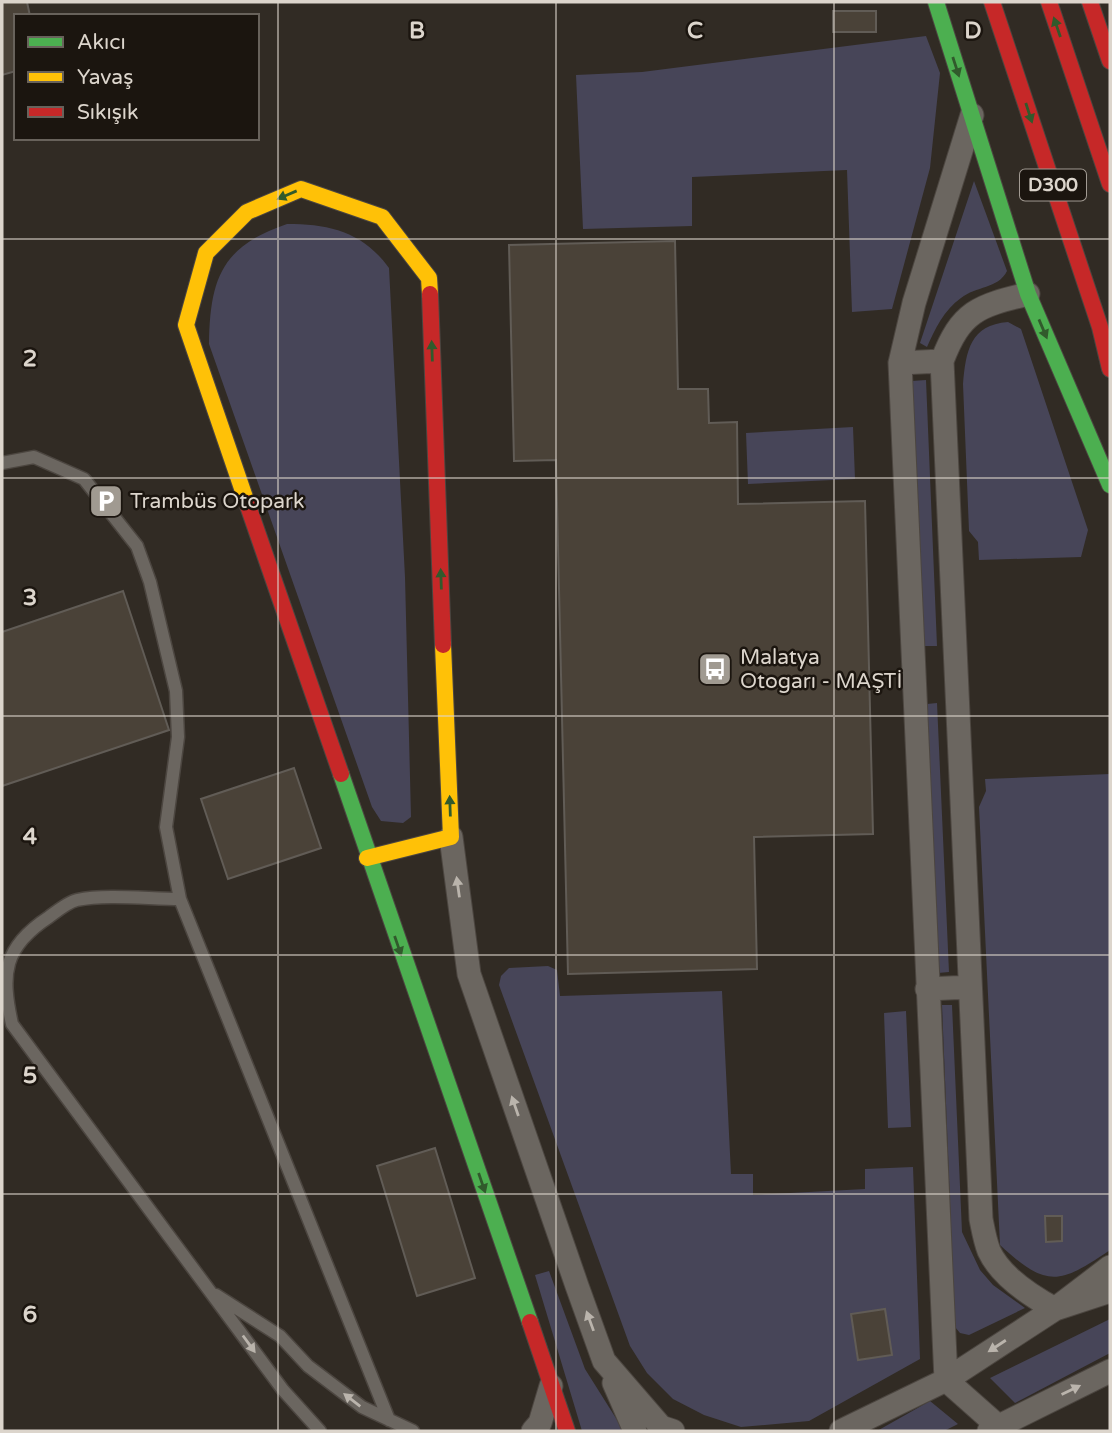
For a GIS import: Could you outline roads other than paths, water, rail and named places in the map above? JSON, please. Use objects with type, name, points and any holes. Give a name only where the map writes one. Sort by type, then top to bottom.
[{"type":"main road","points":[[936,2],[1028,293],[1110,485]]},
{"type":"main road","name":"D300","points":[[992,2],[1100,327],[1110,369]]},
{"type":"main road","name":"D300","points":[[1049,2],[1110,184]]},
{"type":"main road","points":[[1090,2],[1110,61]]},
{"type":"main road","points":[[367,858],[451,837],[429,278],[382,218],[301,189],[247,212],[206,253],[186,326],[367,858],[536,1334],[566,1431]]},
{"type":"street","points":[[972,115],[914,303],[901,363],[946,1380],[993,1429],[1110,1371]]},
{"type":"street","points":[[1028,293],[985,304],[966,316],[952,335],[942,361],[981,1219],[989,1252],[1004,1270],[1036,1299],[1055,1309],[1110,1291]]},
{"type":"street","points":[[901,363],[942,361]]},
{"type":"street","points":[[451,837],[469,974],[604,1361],[635,1431]]},
{"type":"street","points":[[927,989],[970,987]]},
{"type":"street","points":[[841,1431],[946,1380],[1055,1309],[1110,1267]]},
{"type":"street","points":[[604,1361],[662,1427],[673,1431]]},
{"type":"street","points":[[533,1431],[540,1423],[551,1386]]},
{"type":"lane","points":[[2,463],[34,457],[84,479],[137,546],[150,582],[176,691],[178,737],[166,827],[180,899],[389,1420]]},
{"type":"lane","points":[[180,899],[75,900],[37,925],[18,946],[6,968],[4,988],[12,1024],[283,1390],[320,1431]]},
{"type":"lane","points":[[207,1289],[281,1336],[308,1366],[362,1408],[413,1431]]},
{"type":"place","name":"Trambüs Otopark","points":[[106,501]]},
{"type":"place","name":"Malatya Otogarı - MAŞTİ","points":[[715,669]]}]
